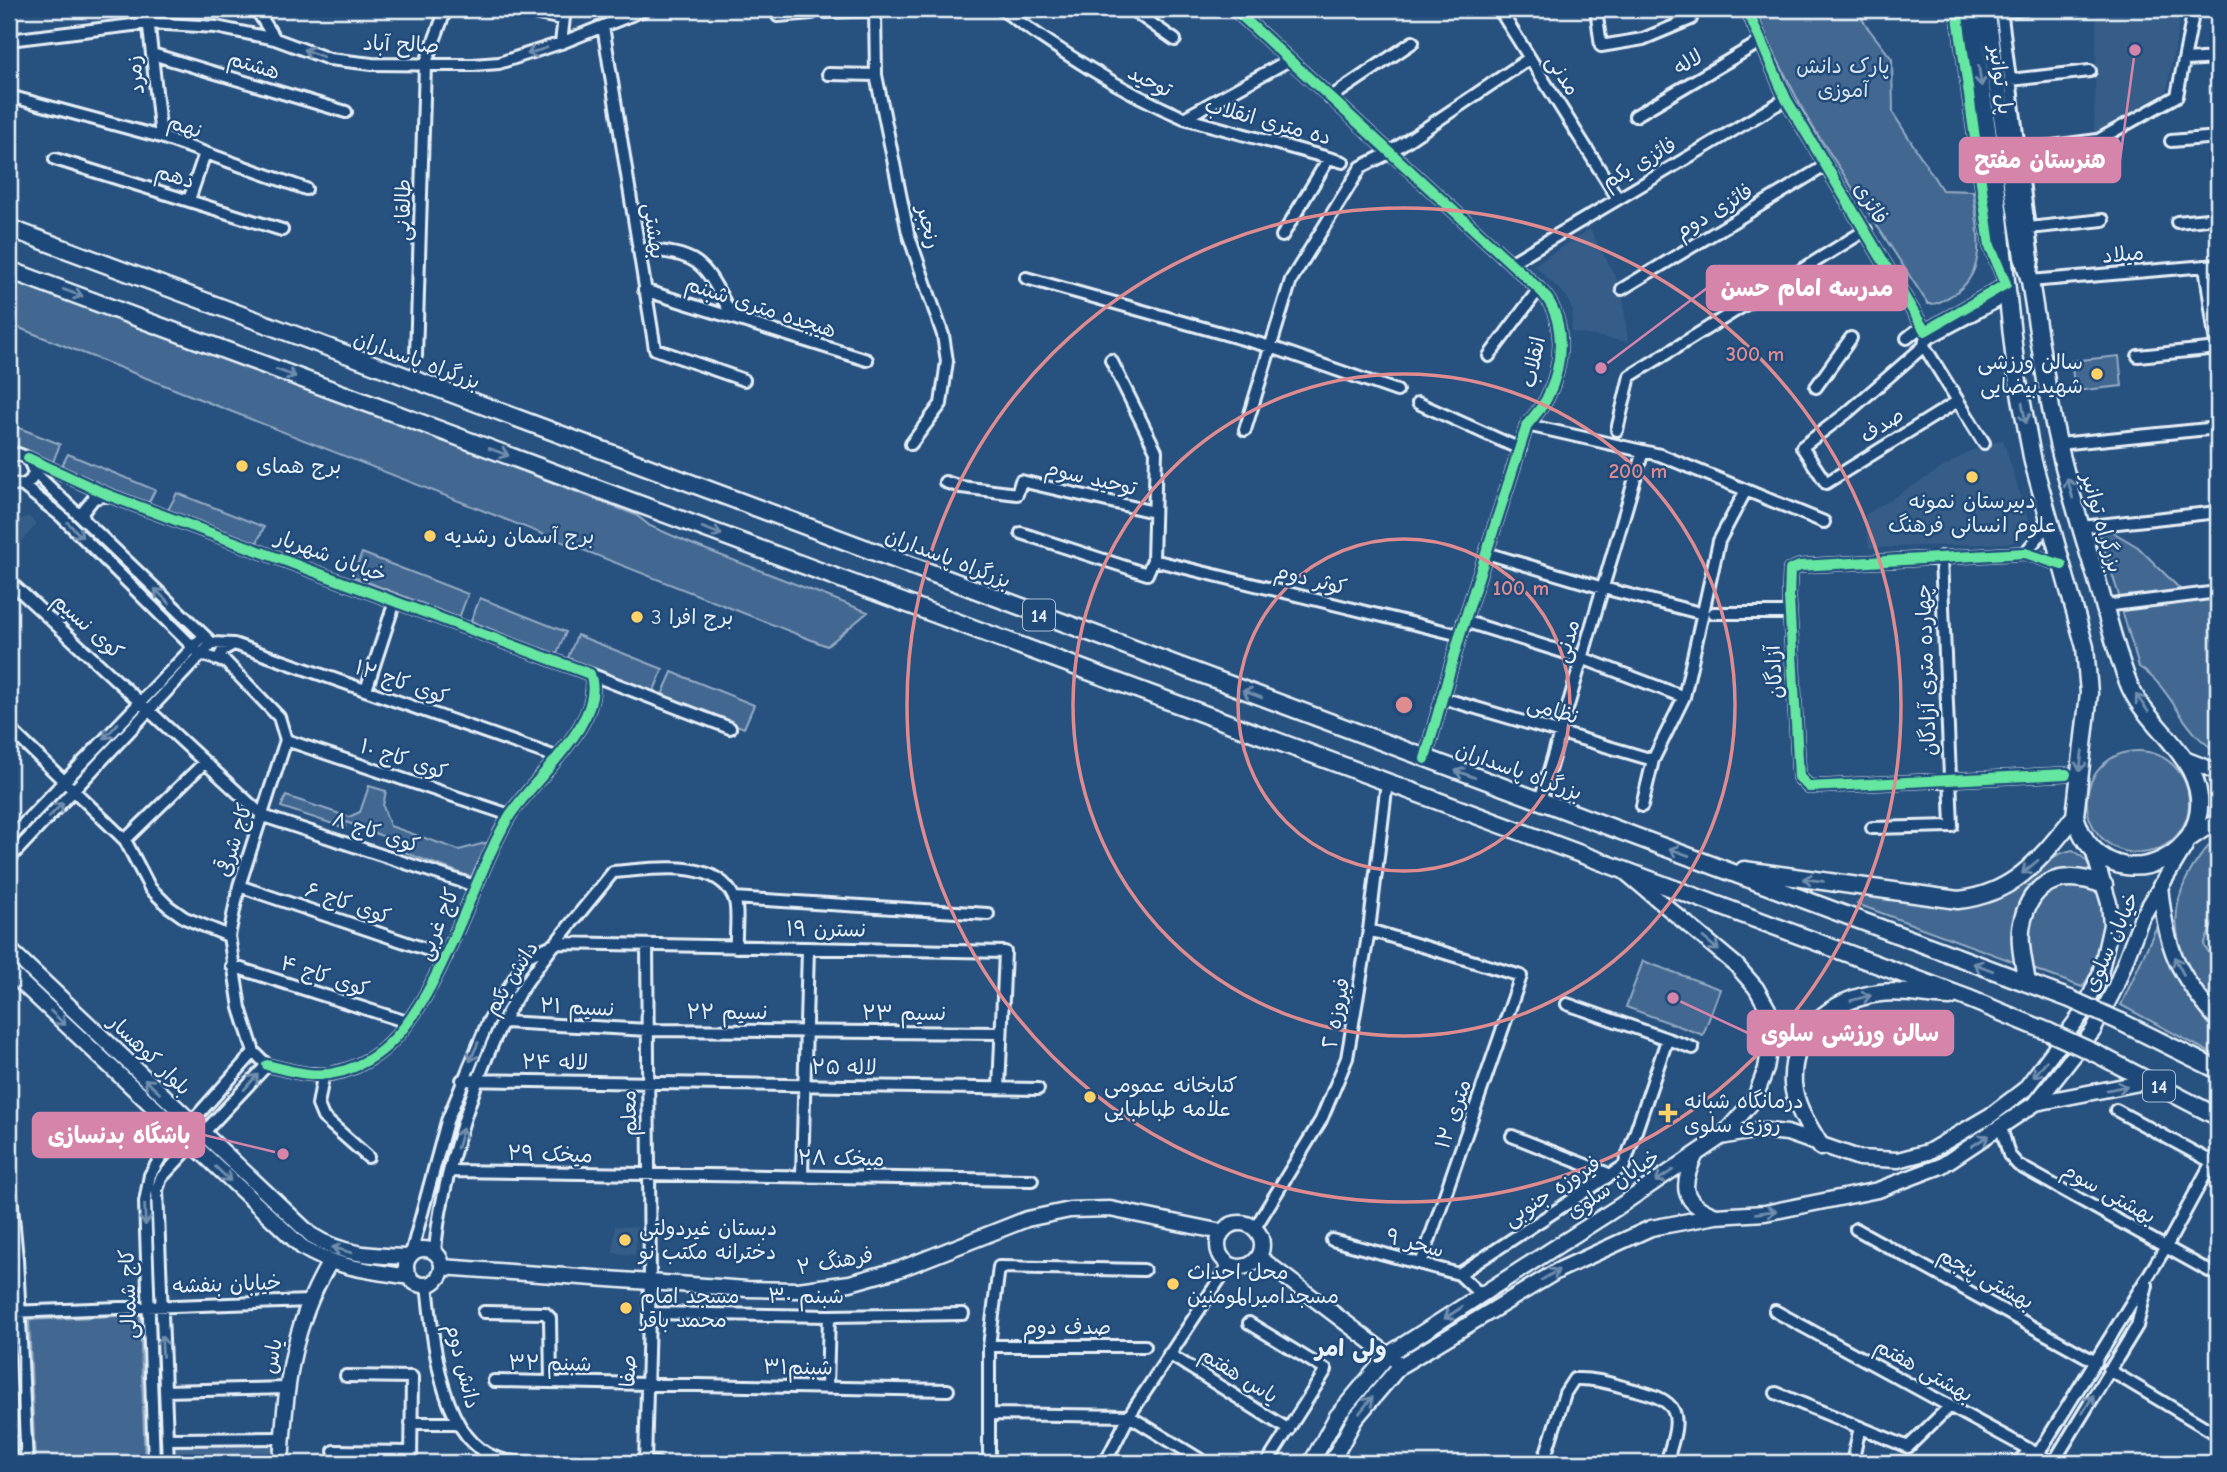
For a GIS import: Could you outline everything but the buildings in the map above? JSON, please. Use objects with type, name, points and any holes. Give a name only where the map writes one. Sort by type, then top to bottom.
[{"type":"highway","name":"پل توانیر","points":[[1970,9],[2005,198]]},
{"type":"highway","name":"پل توانیر","points":[[1996,10],[2005,198]]},
{"type":"highway","points":[[2005,198],[2006,290],[2023,408],[2033,462],[2085,647],[2089,693],[2075,816],[2081,835],[2093,850],[2114,862],[2140,866],[2162,862],[2186,844]]},
{"type":"highway","name":"بزرگراه توانیر","points":[[2005,198],[2030,281],[2059,444],[2129,686],[2194,777],[2199,799],[2196,822],[2186,844]]},
{"type":"highway","name":"بزرگراه پاسداران","points":[[9,228],[2070,999],[2218,1070]]},
{"type":"highway","name":"14","points":[[9,270],[1967,998],[2099,1055],[2218,1117]]},
{"type":"highway","points":[[2085,647],[2090,641],[2102,637],[2115,643]]},
{"type":"highway","points":[[1716,866],[1958,900],[1984,897],[2009,884],[2039,860],[2075,816]]},
{"type":"highway","points":[[2028,983],[2021,941],[2022,920],[2044,885],[2058,878],[2084,877],[2104,885]]},
{"type":"highway","points":[[1821,1147],[1803,1118],[1793,1086],[1794,1058],[1804,1034],[1817,1021],[1851,1000],[1882,992],[1967,998]]},
{"type":"main road","points":[[2182,758],[2218,772]]},
{"type":"main road","points":[[2186,844],[2218,820]]},
{"type":"main road","name":"خیابان سلوی","points":[[1331,1463],[1355,1419],[1400,1366],[1559,1270],[1600,1249],[1651,1228],[1716,1216],[1765,1213],[1878,1190],[1941,1166],[2036,1103],[2093,1031],[2115,988],[2141,919],[2186,844]]},
{"type":"main road","name":"خیابان سلوی","points":[[1311,1463],[1337,1416],[1389,1354],[1721,1137],[1758,1130],[1777,1132],[1859,1158],[1898,1160],[1928,1152],[1991,1115],[2025,1088],[2083,1012],[2099,974],[2111,925],[2104,885],[2093,850]]},
{"type":"main road","points":[[1621,869],[1736,965],[1756,988],[1768,1010],[1771,1038],[1766,1069],[1754,1100],[1721,1137]]},
{"type":"main road","points":[[2160,886],[2165,933],[2178,967],[2218,1021]]},
{"type":"main road","name":"بلوار کوهسار","points":[[9,949],[192,1135],[273,1223],[302,1247],[330,1262],[410,1277]]},
{"type":"main road","name":"بلوار کوهسار","points":[[9,971],[192,1135],[283,1212],[328,1246],[348,1252],[410,1256]]},
{"type":"main road","points":[[2036,1103],[2150,1082]]},
{"type":"main road","points":[[1697,1153],[1689,1169],[1686,1185],[1688,1198],[1698,1209],[1716,1216]]},
{"type":"main road","name":"فرهنگ ۲","points":[[442,1267],[747,1289],[798,1290],[850,1283],[900,1269],[1027,1219],[1070,1210],[1110,1209],[1222,1232]]},
{"type":"main road","points":[[1240,1223],[1255,1228],[1263,1244],[1259,1257],[1242,1268],[1229,1265],[1219,1254],[1217,1246],[1222,1232],[1240,1223]]},
{"type":"main road","points":[[420,1249],[435,1252],[442,1267],[439,1277],[426,1284],[417,1283],[410,1277],[407,1267],[410,1256],[420,1249]]},
{"type":"main road","points":[[1259,1257],[1389,1354],[1400,1366]]},
{"type":"main road","name":"یاس","points":[[281,1463],[288,1388],[299,1325],[330,1262]]},
{"type":"street","name":"زمرد","points":[[147,9],[162,137]]},
{"type":"street","points":[[256,9],[275,39]]},
{"type":"street","name":"طالقانی","points":[[416,356],[425,65],[446,9]]},
{"type":"street","name":"صالح آباد","points":[[9,40],[149,23],[216,27],[275,39],[329,59],[425,65],[499,63],[561,43],[646,9]]},
{"type":"street","points":[[826,12],[875,9]]},
{"type":"street","name":"رنجبر","points":[[875,9],[876,75],[908,233],[943,335],[947,361],[941,404],[911,444]]},
{"type":"street","name":"توحید","points":[[1001,9],[1070,58],[1134,96],[1184,118],[1289,60]]},
{"type":"street","points":[[1131,9],[1175,40]]},
{"type":"street","name":"انقلاب","points":[[1234,9],[1552,301],[1559,326],[1559,355],[1547,397],[1527,425],[1464,621],[1425,759]]},
{"type":"street","name":"مدنی","points":[[1499,9],[1617,197]]},
{"type":"street","points":[[1596,9],[1601,46],[1643,39],[1691,19]]},
{"type":"street","name":"فائزی","points":[[1747,9],[1786,99],[1866,230],[1958,401],[1984,443]]},
{"type":"street","points":[[1907,338],[1924,336],[2006,290],[1990,246],[1957,9]]},
{"type":"street","points":[[1996,10],[2026,9]]},
{"type":"street","points":[[2020,150],[2098,140],[2177,96],[2194,9]]},
{"type":"street","name":"بزرگراه توانیر","points":[[1996,10],[2020,150],[2033,259],[2030,281]]},
{"type":"street","points":[[523,12],[564,14],[561,43]]},
{"type":"street","points":[[778,16],[812,13]]},
{"type":"street","name":"بهشتی","points":[[603,26],[655,349],[744,380]]},
{"type":"street","name":"لاله","points":[[1635,116],[1760,42]]},
{"type":"street","points":[[1330,98],[1413,43]]},
{"type":"street","name":"هشتم","points":[[152,54],[346,112]]},
{"type":"street","points":[[1245,430],[1291,279],[1361,167],[1389,153],[1530,58]]},
{"type":"street","points":[[2185,60],[2218,58]]},
{"type":"street","points":[[2010,80],[2090,71]]},
{"type":"street","points":[[828,74],[876,75]]},
{"type":"street","name":"نهم","points":[[9,96],[162,137],[306,189]]},
{"type":"street","name":"فائزی یکم","points":[[1512,262],[1617,197],[1786,99]]},
{"type":"street","name":"ده متری انقلاب","points":[[1184,118],[1343,162]]},
{"type":"street","points":[[2171,141],[2218,137]]},
{"type":"street","points":[[189,200],[205,153]]},
{"type":"street","points":[[1282,236],[1329,158]]},
{"type":"street","name":"دهم","points":[[55,159],[282,230]]},
{"type":"street","name":"فائزی دوم","points":[[1622,289],[1825,166]]},
{"type":"street","points":[[2177,222],[2218,218]]},
{"type":"street","points":[[2029,228],[2103,220]]},
{"type":"street","points":[[1617,430],[1630,376],[1866,230]]},
{"type":"street","points":[[638,249],[678,252],[706,268],[733,318]]},
{"type":"street","name":"میلاد","points":[[2030,281],[2218,265]]},
{"type":"street","points":[[2138,356],[2218,352],[2205,266]]},
{"type":"street","points":[[1026,278],[1271,347],[1397,391]]},
{"type":"street","points":[[1489,356],[1539,289]]},
{"type":"street","name":"هیجده متری شبنم","points":[[644,290],[867,360]]},
{"type":"street","name":"صدف","points":[[1924,336],[1848,412],[1801,447],[1826,483],[1958,401]]},
{"type":"street","points":[[1816,387],[1851,338]]},
{"type":"street","points":[[1021,533],[1147,574],[1153,560],[1156,451],[1111,360]]},
{"type":"street","points":[[1418,403],[1520,449]]},
{"type":"street","points":[[1527,425],[1660,455],[1824,522]]},
{"type":"street","points":[[2059,444],[2218,428]]},
{"type":"street","name":"خیابان شهریار","points":[[9,447],[18,457],[108,495],[395,600],[730,728]]},
{"type":"street","name":"مدنی","points":[[1540,801],[1643,451]]},
{"type":"street","points":[[9,839],[64,780],[208,640],[18,457]]},
{"type":"street","points":[[9,496],[31,480],[34,472]]},
{"type":"street","name":"توحید سوم","points":[[946,482],[961,488],[1017,494],[1021,481],[1154,512]]},
{"type":"street","points":[[9,483],[22,486],[61,516],[196,650],[225,662]]},
{"type":"street","points":[[1642,806],[1653,760],[1684,697],[1700,613],[1718,541],[1746,490]]},
{"type":"street","points":[[85,522],[82,513],[87,504],[94,498],[108,495]]},
{"type":"street","points":[[2081,527],[2218,512]]},
{"type":"street","points":[[2025,553],[2040,535],[2048,516]]},
{"type":"street","points":[[1486,553],[1603,588],[1700,613]]},
{"type":"street","name":"آزادگان","points":[[2062,565],[2025,553],[1800,566],[1790,570],[1790,613],[1799,777],[1809,787],[2066,775]]},
{"type":"street","name":"چهارده متری آزادگان","points":[[1872,828],[1952,826],[1941,557]]},
{"type":"street","name":"کوثر دوم","points":[[1153,560],[1460,635]]},
{"type":"street","name":"کوی نسیم","points":[[9,581],[145,703],[204,763],[264,816]]},
{"type":"street","points":[[2104,606],[2218,592]]},
{"type":"street","points":[[366,690],[395,600]]},
{"type":"street","points":[[1714,613],[1790,613]]},
{"type":"street","points":[[1464,621],[1582,657],[1684,697]]},
{"type":"street","name":"کوی کاج ۱۲","points":[[208,640],[234,644],[556,757]]},
{"type":"street","points":[[234,644],[223,650],[220,656],[279,717],[286,740]]},
{"type":"street","name":"کاج غربی","points":[[323,1077],[370,1060],[400,1034],[446,956],[475,886],[510,815],[591,707],[594,691],[590,674]]},
{"type":"street","name":"نظامی","points":[[1442,698],[1653,760]]},
{"type":"street","points":[[9,859],[74,791],[145,703]]},
{"type":"street","points":[[9,727],[125,840],[150,888],[168,906],[186,918],[229,936]]},
{"type":"street","name":"کوی کاج ۱۰","points":[[286,740],[510,815]]},
{"type":"street","name":"کاج شرقی","points":[[254,1052],[240,1008],[229,936],[239,886],[264,816],[286,740]]},
{"type":"street","points":[[125,840],[204,763]]},
{"type":"street","name":"فیروزه ٢","points":[[1255,1228],[1321,1120],[1347,1058],[1369,930],[1387,782]]},
{"type":"street","name":"کوی کاج ۸","points":[[264,816],[475,886]]},
{"type":"street","points":[[557,943],[613,873],[684,867],[717,878],[734,898],[736,947]]},
{"type":"street","name":"کوی کاج ۶","points":[[239,886],[446,956]]},
{"type":"street","points":[[734,898],[988,914]]},
{"type":"street","name":"۱۲ متری","points":[[1369,930],[1521,976],[1420,1264]]},
{"type":"street","name":"نسترن ۱۹","points":[[557,943],[1005,952],[1001,1033]]},
{"type":"street","name":"دانش یکم","points":[[435,1252],[437,1221],[450,1171],[480,1080],[518,995],[557,943]]},
{"type":"street","name":"دانش یکم","points":[[410,1256],[461,1080],[506,987],[528,956],[557,943]]},
{"type":"street","name":"معلم","points":[[647,945],[650,1280]]},
{"type":"street","points":[[802,1176],[808,948]]},
{"type":"street","name":"کوی کاج ۴","points":[[232,965],[407,1022]]},
{"type":"street","points":[[1567,1004],[1693,1048]]},
{"type":"street","name":"نسیم ۲۱","points":[[504,1022],[648,1030]]},
{"type":"street","name":"نسیم ۲۲","points":[[648,1030],[806,1032]]},
{"type":"street","name":"نسیم ۲۳","points":[[806,1032],[1001,1033]]},
{"type":"street","points":[[999,1088],[1001,1033]]},
{"type":"street","name":"فیروزه جنوبی","points":[[1459,1274],[1625,1166],[1667,1040]]},
{"type":"street","points":[[192,1135],[254,1052],[267,1065],[323,1077],[318,1105],[323,1117],[368,1157]]},
{"type":"street","points":[[192,1135],[267,1065]]},
{"type":"street","name":"لاله ۲۴","points":[[461,1080],[648,1083]]},
{"type":"street","name":"لاله ۲۵","points":[[648,1083],[1038,1089]]},
{"type":"street","points":[[2017,1463],[2034,1452],[2096,1362],[2166,1247],[2211,1162],[2116,1110]]},
{"type":"street","name":"بهشتی سوم","points":[[2001,1127],[2009,1155],[2018,1165],[2218,1276]]},
{"type":"street","name":"کاج شمالی","points":[[168,1463],[157,1190],[161,1178],[192,1135]]},
{"type":"street","name":"کاج شمالی","points":[[154,1463],[145,1202],[150,1175],[162,1155],[192,1135]]},
{"type":"street","points":[[1512,1136],[1611,1175]]},
{"type":"street","name":"میخک ۲۹","points":[[450,1171],[649,1176]]},
{"type":"street","points":[[9,1174],[15,1312],[27,1463]]},
{"type":"street","name":"میخک ۲۸","points":[[649,1176],[1032,1180]]},
{"type":"street","name":"بهشتی پنجم","points":[[1856,1229],[2096,1362]]},
{"type":"street","name":"سحر ۹","points":[[1332,1240],[1459,1274],[1481,1295]]},
{"type":"street","points":[[1105,1463],[1129,1416],[1229,1265]]},
{"type":"street","points":[[989,1463],[989,1346],[999,1267],[1144,1270]]},
{"type":"street","points":[[2054,1463],[2137,1326],[2149,1275]]},
{"type":"street","name":"صفا","points":[[645,1463],[650,1280]]},
{"type":"street","name":"دانش دوم","points":[[426,1284],[442,1379],[457,1423],[473,1444],[499,1459],[657,1463]]},
{"type":"street","name":"خیابان بنفشه","points":[[15,1312],[309,1301]]},
{"type":"street","name":"بهشتی هفتم","points":[[1776,1311],[2054,1463]]},
{"type":"street","points":[[484,1312],[545,1313],[550,1318],[551,1382]]},
{"type":"street","name":"شبنم ۳۰","points":[[649,1313],[829,1316],[963,1314]]},
{"type":"street","points":[[827,1387],[829,1316]]},
{"type":"street","points":[[1250,1323],[1326,1370],[1267,1463]]},
{"type":"street","name":"صدف دوم","points":[[989,1346],[1145,1346]]},
{"type":"street","name":"یاس هفتم","points":[[1169,1354],[1289,1430]]},
{"type":"street","points":[[2109,1370],[2218,1435]]},
{"type":"street","points":[[334,1451],[411,1458],[412,1377],[346,1376]]},
{"type":"street","points":[[1543,1463],[1564,1393],[1574,1379],[1589,1378],[1663,1396],[1672,1409],[1677,1430],[1665,1463]]},
{"type":"street","name":"شبنم ۳۲","points":[[494,1381],[647,1384]]},
{"type":"street","name":"شبنم۳۱","points":[[647,1384],[948,1390]]},
{"type":"street","points":[[165,1391],[288,1388]]},
{"type":"street","points":[[1776,1393],[1909,1447],[1950,1406]]},
{"type":"street","points":[[989,1414],[1129,1416],[1206,1463]]},
{"type":"street","points":[[411,1423],[457,1423]]},
{"type":"street","points":[[1852,1463],[1860,1427]]},
{"type":"street","points":[[167,1439],[283,1438]]},
{"type":"street","points":[[9,1439],[10,1463]]},
{"type":"shaded area","points":[[2097,9],[2182,9],[2167,91],[2094,133]]},
{"type":"shaded area","points":[[1590,229],[1622,289],[1628,342],[1571,332],[1573,312],[1567,297],[1534,265]]},
{"type":"shaded area","name":"دبیرستان نمونه علوم انسانی فرهنگ","points":[[2003,439],[2029,523],[2020,538],[2011,543],[1869,548],[1865,515],[1970,451]]},
{"type":"shaded area","points":[[29,517],[37,524],[17,546],[9,537],[9,521]]},
{"type":"shaded area","name":"دبستان غیردولتی دخترانه مکتب نو","points":[[615,1226],[637,1227],[635,1255],[613,1253]]},
{"type":"green space","name":"پارک دانش آموزی","points":[[1752,9],[1858,9],[1865,24],[1892,59],[1893,113],[1942,190],[1973,191],[1978,235],[1976,262],[1964,285],[1952,295],[1937,303],[1928,304],[1807,118]]},
{"type":"green space","points":[[9,272],[636,515],[650,526],[694,545],[868,612],[827,646],[9,324]]},
{"type":"green space","name":"سالن ورزشی شهیدبیضایی","points":[[2119,356],[2122,386],[2075,391],[2071,361]]},
{"type":"green space","points":[[9,424],[60,444],[53,462],[19,447],[9,438]]},
{"type":"green space","points":[[68,454],[155,490],[148,504],[59,471]]},
{"type":"green space","points":[[177,493],[264,527],[257,543],[168,510]]},
{"type":"green space","points":[[2111,531],[2138,547],[2184,593],[2120,599],[2099,532]]},
{"type":"green space","points":[[362,553],[468,594],[459,618],[352,576]]},
{"type":"green space","points":[[480,598],[566,632],[556,656],[471,621]]},
{"type":"green space","points":[[2216,598],[2218,752],[2195,733],[2161,687],[2139,667],[2122,610]]},
{"type":"green space","points":[[577,635],[663,669],[653,693],[568,658]]},
{"type":"green space","points":[[672,672],[754,705],[744,728],[662,695]]},
{"type":"green space","points":[[2138,751],[2158,755],[2174,766],[2185,782],[2189,802],[2185,822],[2174,838],[2158,849],[2138,853],[2118,849],[2102,838],[2091,822],[2087,802],[2091,782],[2102,766],[2118,755]]},
{"type":"green space","points":[[369,786],[386,791],[383,806],[390,826],[459,850],[489,842],[471,877],[406,853],[408,846],[346,822],[345,828],[281,807],[286,796],[349,817],[360,812]]},
{"type":"green space","points":[[2218,836],[2218,911],[2204,945],[2218,966],[2218,1010],[2188,966],[2176,923],[2178,901],[2186,880],[2199,858]]},
{"type":"green space","points":[[2073,850],[2087,861],[2096,877],[2103,915],[2098,955],[2082,987],[1857,904],[1868,890],[1993,899],[2043,864]]},
{"type":"green space","points":[[2156,928],[2171,970],[2218,1029],[2218,1057],[2121,1005]]},
{"type":"green space","points":[[1643,961],[1720,989],[1703,1035],[1626,1007]]},
{"type":"green space","points":[[140,1315],[145,1463],[35,1463],[29,1320]]},
{"type":"green space","points":[[172,1444],[273,1445],[272,1463],[174,1463]]},
{"type":"cycle path","points":[[1234,9],[1539,289],[1548,300],[1558,326],[1559,356],[1553,385],[1545,402],[1527,425],[1460,635],[1425,759]]},
{"type":"cycle path","points":[[1747,9],[1786,99],[1925,331],[2006,284],[1990,246],[1957,9]]},
{"type":"cycle path","points":[[28,458],[108,495],[590,674],[593,692],[579,729],[510,815],[432,983],[413,1015],[392,1041],[355,1067],[330,1074],[306,1074],[267,1065]]},
{"type":"cycle path","points":[[2062,565],[2025,553],[1800,566],[1790,570],[1789,598],[1799,777],[1809,787],[2066,774]]},
{"type":"place","name":"هنرستان مفتح","points":[[2135,50]]},
{"type":"place","name":"مدرسه امام حسن","points":[[1601,368]]},
{"type":"place","name":"سالن ورزشی شهیدبیضایی","points":[[2097,374]]},
{"type":"place","name":"برج همای","points":[[242,466]]},
{"type":"place","name":"دبیرستان نمونه علوم انسانی فرهنگ","points":[[1972,477]]},
{"type":"place","name":"برج آسمان رشدیه","points":[[430,536]]},
{"type":"place","name":"برج افرا 3","points":[[637,617]]},
{"type":"place","name":"سالن ورزشی سلوی","points":[[1673,998]]},
{"type":"place","name":"کتابخانه عمومی علامه طباطبایی","points":[[1090,1097]]},
{"type":"place","name":"درمانگاه شبانه روزی سلوی","points":[[1668,1113]]},
{"type":"place","name":"باشگاه بدنسازی","points":[[283,1154]]},
{"type":"place","name":"دبستان غیردولتی دخترانه مکتب نو","points":[[625,1240]]},
{"type":"place","name":"محل احداث مسجدامیرالمومنین","points":[[1173,1284]]},
{"type":"place","name":"مسجد امام محمد باقر","points":[[626,1308]]},
{"type":"district","name":"ولی امر","points":[[1351,1348]]}]
